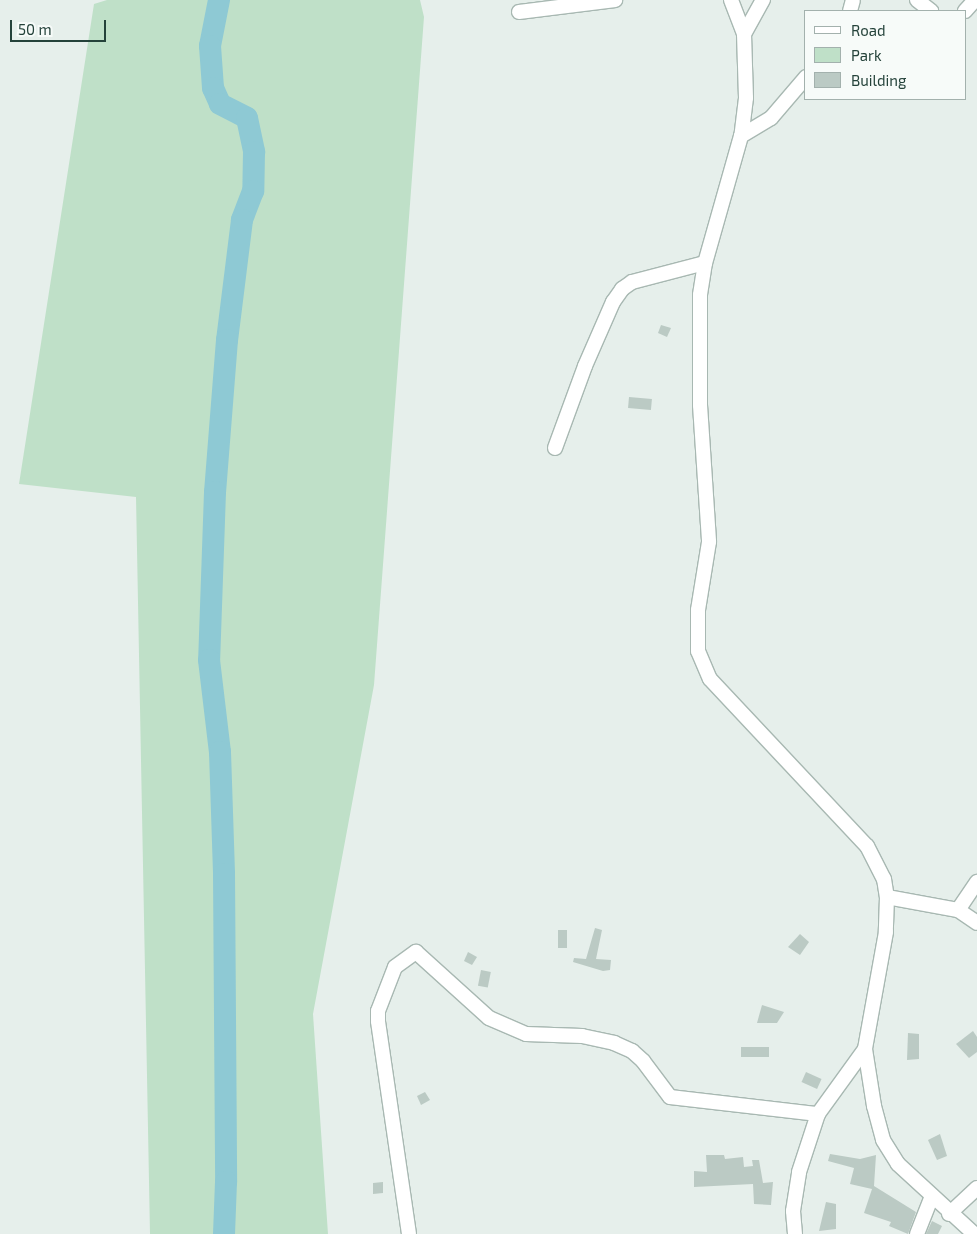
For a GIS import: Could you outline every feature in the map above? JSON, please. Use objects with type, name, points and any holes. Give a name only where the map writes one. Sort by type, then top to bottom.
[{"type":"street","points":[[519,12],[615,0]]},
{"type":"street","points":[[730,0],[744,34],[746,98],[741,136],[705,263],[698,333],[709,542],[698,610],[700,657],[710,679],[867,846],[884,879],[887,897],[886,932],[865,1048],[874,1106],[883,1140],[898,1164],[949,1214],[974,1234]]},
{"type":"street","points":[[744,34],[763,0]]},
{"type":"street","points":[[916,0],[931,10]]},
{"type":"street","points":[[966,10],[975,0]]},
{"type":"street","points":[[741,136],[771,118],[804,79]]},
{"type":"street","points":[[555,448],[585,366],[612,302],[622,289],[632,282],[705,263]]},
{"type":"street","points":[[958,910],[977,882]]},
{"type":"street","points":[[887,897],[958,910],[977,923]]},
{"type":"street","points":[[409,1234],[378,1022],[378,1011],[395,967],[416,952],[490,1018],[526,1034],[582,1036],[614,1043],[632,1051],[643,1062],[670,1098],[818,1114]]},
{"type":"street","points":[[795,1234],[793,1211],[799,1172],[818,1114],[865,1048]]},
{"type":"street","points":[[949,1214],[977,1188]]},
{"type":"street","points":[[918,1234],[932,1196]]},
{"type":"green space","points":[[107,0],[420,0],[424,17],[374,685],[313,1014],[328,1234],[150,1234],[136,497],[19,484],[94,4]]},
{"type":"building","points":[[661,325],[671,328],[667,337],[658,333]]},
{"type":"building","points":[[629,397],[652,399],[651,410],[628,408]]},
{"type":"building","points":[[595,928],[602,930],[596,959],[611,960],[610,970],[603,971],[573,962],[574,958],[586,959]]},
{"type":"building","points":[[558,930],[567,930],[567,948],[558,948]]},
{"type":"building","points":[[800,934],[809,942],[800,955],[788,947]]},
{"type":"building","points":[[468,952],[477,957],[472,965],[464,961]]},
{"type":"building","points":[[481,970],[491,972],[488,988],[478,986]]},
{"type":"building","points":[[762,1005],[784,1012],[777,1023],[757,1023]]},
{"type":"building","points":[[973,1031],[977,1037],[977,1052],[969,1058],[956,1044]]},
{"type":"building","points":[[908,1033],[919,1034],[919,1059],[907,1060]]},
{"type":"building","points":[[741,1047],[769,1047],[769,1057],[741,1057]]},
{"type":"building","points":[[806,1072],[822,1079],[817,1089],[802,1082]]},
{"type":"building","points":[[425,1092],[430,1100],[421,1105],[417,1096]]},
{"type":"building","points":[[940,1134],[947,1156],[937,1160],[928,1140]]},
{"type":"building","points":[[830,1154],[860,1159],[876,1155],[874,1186],[916,1212],[908,1234],[889,1226],[891,1222],[864,1213],[872,1189],[850,1184],[854,1168],[828,1161]]},
{"type":"building","points":[[706,1155],[724,1155],[725,1159],[743,1157],[744,1167],[753,1166],[752,1160],[759,1160],[763,1183],[773,1182],[771,1205],[754,1204],[753,1184],[694,1187],[694,1171],[707,1172]]},
{"type":"building","points":[[383,1182],[383,1193],[373,1194],[373,1183]]},
{"type":"building","points":[[826,1202],[836,1204],[836,1229],[819,1231]]},
{"type":"building","points":[[932,1221],[942,1226],[938,1234],[926,1234]]},
{"type":"waterway","points":[[219,0],[210,46],[213,88],[220,104],[247,118],[254,152],[253,191],[242,220],[227,340],[215,492],[209,660],[220,752],[224,874],[226,1182],[224,1234]]}]
